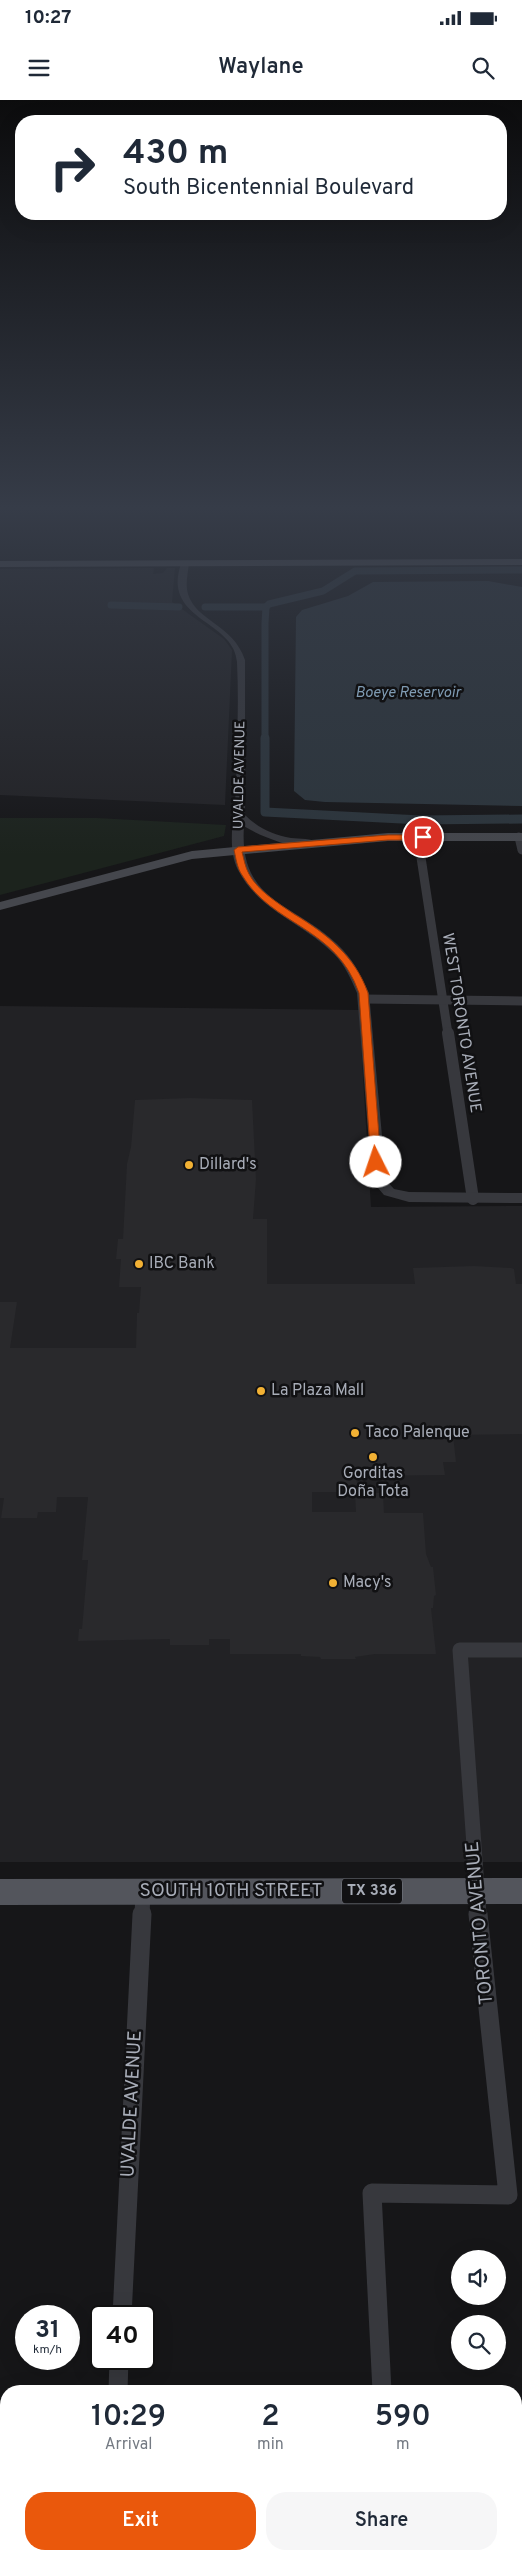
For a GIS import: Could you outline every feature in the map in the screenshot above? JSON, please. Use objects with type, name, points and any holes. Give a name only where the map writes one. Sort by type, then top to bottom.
[{"type":"main road","points":[[0,906],[192,855],[388,838],[520,837]]},
{"type":"main road","name":"SOUTH 10TH STREET","points":[[0,1892],[522,1891]]},
{"type":"street","name":"UVALDE AVENUE","points":[[217,626],[230,636],[238,647],[241,660],[238,850],[245,874],[264,897],[313,929],[345,958],[359,981],[364,999],[377,1176],[382,1186],[389,1192],[409,1197],[473,1199]]},
{"type":"street","points":[[240,816],[246,824],[272,838],[314,843]]},
{"type":"street","points":[[520,837],[522,850]]},
{"type":"street","name":"WEST TORONTO AVENUE","points":[[420,851],[441,1000],[473,1199]]},
{"type":"street","points":[[364,999],[522,1001]]},
{"type":"street","points":[[473,1199],[522,1198]]},
{"type":"street","name":"TORONTO AVENUE","points":[[382,2385],[372,2193],[508,2195],[476,1891],[460,1650],[522,1650]]},
{"type":"street","name":"UVALDE AVENUE","points":[[123,2305],[143,1892]]},
{"type":"street","points":[[118,2385],[119,2370]]},
{"type":"shaded area","points":[[0,626],[205,626],[224,639],[232,650],[225,805],[0,795]]},
{"type":"shaded area","points":[[0,818],[97,818],[226,825],[224,836],[0,895]]},
{"type":"shaded area","points":[[0,1006],[359,1010],[371,1207],[522,1206],[522,1862],[0,1862]]},
{"type":"water","name":"Boeye Reservoir","points":[[296,626],[522,626],[522,806],[325,802],[305,800],[294,791]]},
{"type":"building","name":"La Plaza Mall","points":[[190,1098],[252,1100],[256,1179],[253,1219],[267,1219],[267,1284],[415,1284],[413,1268],[474,1266],[514,1269],[516,1284],[522,1284],[522,1434],[453,1435],[456,1462],[443,1462],[445,1475],[356,1476],[358,1492],[312,1492],[312,1512],[356,1512],[355,1493],[383,1493],[384,1513],[423,1513],[426,1554],[431,1567],[433,1567],[436,1595],[434,1596],[433,1608],[431,1608],[436,1654],[375,1654],[355,1657],[356,1659],[321,1659],[320,1657],[301,1656],[301,1654],[230,1654],[230,1639],[209,1639],[209,1645],[170,1645],[170,1639],[78,1641],[79,1629],[82,1629],[88,1560],[82,1560],[88,1497],[57,1497],[56,1512],[38,1512],[37,1518],[1,1518],[4,1498],[0,1498],[0,1302],[17,1302],[10,1348],[136,1348],[137,1313],[139,1313],[141,1287],[119,1287],[121,1259],[116,1259],[118,1239],[123,1239],[127,1164],[131,1147],[135,1100]]},
{"type":"waterway","points":[[265,626],[265,812],[421,820],[522,819]]},
{"type":"place","name":"Dillard's","points":[[189,1165]]},
{"type":"place","name":"IBC Bank","points":[[139,1264]]},
{"type":"place","name":"La Plaza Mall","points":[[261,1391]]},
{"type":"place","name":"Taco Palenque","points":[[355,1433]]},
{"type":"place","name":"Gorditas Doña Tota","points":[[373,1457]]},
{"type":"place","name":"Macy's","points":[[333,1583]]},
{"type":"route","points":[[376,1162],[363,993],[359,981],[353,969],[336,947],[313,929],[264,897],[245,874],[241,866],[238,850],[423,837]]}]
